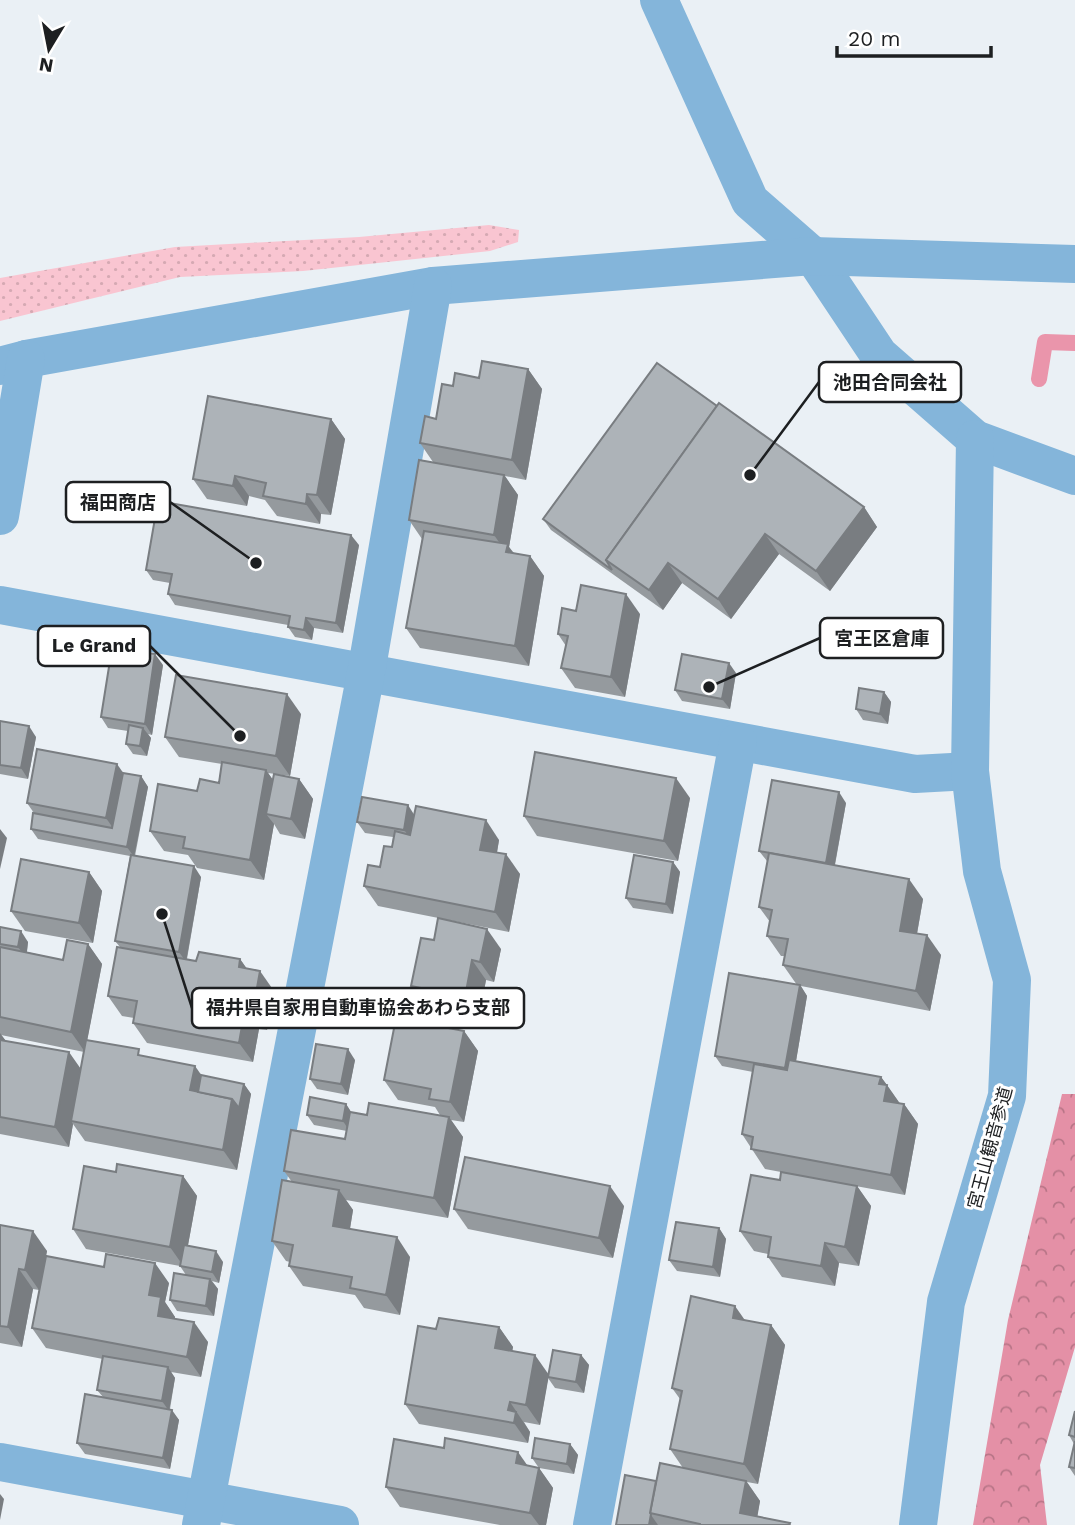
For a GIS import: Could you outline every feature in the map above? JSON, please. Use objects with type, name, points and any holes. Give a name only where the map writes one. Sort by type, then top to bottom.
[{"type":"street","points":[[659,0],[750,201],[813,257],[879,355],[975,439],[1075,476]]},
{"type":"street","points":[[0,516],[13,363],[433,286],[813,257],[1075,264]]},
{"type":"street","points":[[203,1513],[366,673],[433,286]]},
{"type":"street","name":"宮王山観音参道","points":[[918,1525],[946,1302],[1007,1096],[1012,980],[982,871],[970,771],[975,439]]},
{"type":"street","points":[[0,605],[915,774],[970,771]]},
{"type":"street","points":[[592,1525],[738,742]]},
{"type":"street","points":[[0,1462],[203,1513],[340,1525]]},
{"type":"shaded area","points":[[489,225],[519,230],[518,242],[490,251],[303,271],[180,277],[0,321],[0,278],[175,247],[359,237]]},
{"type":"green space","points":[[1062,1094],[1075,1094],[1075,1347],[1040,1465],[1047,1525],[973,1525],[1008,1320]]},
{"type":"building","points":[[482,361],[528,369],[512,460],[420,443],[425,416],[436,419],[442,384],[453,386],[455,373],[479,378]]},
{"type":"building","points":[[657,363],[717,406],[606,560],[612,570],[543,519]]},
{"type":"building","points":[[208,396],[331,419],[317,495],[307,494],[306,504],[263,496],[266,483],[235,476],[233,486],[193,479]]},
{"type":"building","points":[[719,403],[864,507],[816,571],[765,534],[718,599],[668,563],[649,590],[606,560]]},
{"type":"building","points":[[419,460],[504,475],[494,535],[409,520]]},
{"type":"building","points":[[158,501],[351,535],[336,623],[306,618],[304,630],[288,627],[290,616],[168,594],[172,574],[146,570]]},
{"type":"building","points":[[424,531],[508,544],[506,552],[530,556],[515,646],[406,628]]},
{"type":"building","points":[[581,585],[626,594],[611,677],[561,668],[568,636],[558,634],[562,608],[576,611]]},
{"type":"building","points":[[112,648],[155,654],[145,724],[101,717]]},
{"type":"building","points":[[682,654],[729,663],[722,699],[675,690]]},
{"type":"building","points":[[176,675],[287,694],[276,756],[165,737]]},
{"type":"building","points":[[859,688],[884,692],[880,714],[856,709]]},
{"type":"building","points":[[0,721],[29,726],[21,768],[0,765]]},
{"type":"building","points":[[129,725],[143,728],[140,746],[126,744]]},
{"type":"building","points":[[37,749],[117,764],[106,818],[27,803]]},
{"type":"building","points":[[535,752],[676,778],[664,841],[524,816]]},
{"type":"building","points":[[222,762],[266,770],[250,860],[183,848],[185,837],[150,831],[158,784],[197,791],[200,779],[219,783]]},
{"type":"building","points":[[123,773],[141,776],[127,847],[31,829],[33,813],[112,828]]},
{"type":"building","points":[[274,774],[299,779],[291,819],[266,814]]},
{"type":"building","points":[[772,780],[839,792],[826,863],[759,851]]},
{"type":"building","points":[[362,797],[408,805],[404,830],[357,822]]},
{"type":"building","points":[[416,806],[486,820],[480,850],[506,854],[495,912],[364,886],[368,865],[380,867],[384,846],[392,847],[395,831],[410,835]]},
{"type":"building","points":[[769,853],[909,879],[900,931],[927,935],[916,991],[783,965],[788,939],[767,936],[772,910],[759,907]]},
{"type":"building","points":[[131,855],[194,866],[179,952],[115,941]]},
{"type":"building","points":[[634,855],[673,862],[666,904],[626,898]]},
{"type":"building","points":[[21,859],[89,872],[79,923],[11,911]]},
{"type":"building","points":[[438,918],[487,929],[480,962],[472,960],[465,997],[411,986],[421,938],[434,940]]},
{"type":"building","points":[[0,927],[21,931],[18,947],[0,944]]},
{"type":"building","points":[[67,940],[88,944],[71,1032],[0,1017],[0,947],[63,960]]},
{"type":"building","points":[[117,947],[196,961],[199,952],[240,959],[239,967],[260,971],[253,1010],[245,1009],[239,1043],[133,1023],[137,1001],[108,996]]},
{"type":"building","points":[[729,973],[800,985],[785,1068],[715,1056]]},
{"type":"building","points":[[396,1018],[464,1031],[450,1102],[429,1099],[431,1089],[384,1080]]},
{"type":"building","points":[[0,1040],[69,1052],[55,1127],[0,1117]]},
{"type":"building","points":[[86,1040],[139,1049],[138,1055],[195,1066],[190,1090],[232,1099],[223,1150],[71,1121]]},
{"type":"building","points":[[316,1044],[348,1049],[341,1084],[310,1079]]},
{"type":"building","points":[[789,1060],[881,1077],[879,1084],[887,1085],[884,1101],[904,1104],[891,1175],[751,1149],[753,1137],[742,1134],[754,1064],[787,1070]]},
{"type":"building","points":[[201,1075],[244,1084],[239,1108],[232,1099],[198,1092]]},
{"type":"building","points":[[310,1097],[346,1104],[343,1121],[307,1115]]},
{"type":"building","points":[[369,1103],[449,1117],[434,1198],[284,1171],[291,1130],[345,1139],[350,1112],[367,1115]]},
{"type":"building","points":[[465,1157],[610,1186],[599,1238],[454,1209]]},
{"type":"building","points":[[117,1164],[183,1176],[170,1247],[73,1229],[84,1166],[116,1172]]},
{"type":"building","points":[[781,1172],[857,1186],[845,1247],[825,1243],[821,1266],[768,1257],[771,1237],[740,1231],[751,1175],[780,1180]]},
{"type":"building","points":[[282,1180],[339,1190],[333,1226],[397,1237],[386,1295],[350,1288],[352,1277],[289,1266],[293,1245],[272,1241]]},
{"type":"building","points":[[676,1222],[719,1228],[713,1267],[669,1260]]},
{"type":"building","points":[[0,1225],[33,1231],[25,1270],[19,1269],[8,1327],[0,1326]]},
{"type":"building","points":[[184,1245],[216,1251],[212,1272],[180,1266]]},
{"type":"building","points":[[106,1254],[155,1263],[149,1295],[161,1297],[158,1316],[194,1322],[187,1357],[32,1328],[46,1256],[104,1267]]},
{"type":"building","points":[[174,1273],[210,1279],[206,1306],[170,1300]]},
{"type":"building","points":[[691,1296],[735,1306],[733,1318],[771,1325],[744,1464],[670,1449],[682,1391],[672,1388]]},
{"type":"building","points":[[439,1318],[499,1327],[495,1348],[535,1355],[526,1405],[510,1402],[508,1410],[516,1412],[514,1423],[405,1404],[418,1326],[436,1329]]},
{"type":"building","points":[[553,1350],[581,1355],[576,1382],[548,1377]]},
{"type":"building","points":[[103,1356],[168,1367],[162,1401],[97,1390]]},
{"type":"building","points":[[85,1394],[172,1410],[163,1458],[77,1443]]},
{"type":"building","points":[[1075,1411],[1075,1437],[1069,1435]]},
{"type":"building","points":[[445,1438],[518,1452],[516,1463],[539,1468],[530,1513],[386,1487],[394,1439],[444,1448]]},
{"type":"building","points":[[535,1438],[570,1444],[567,1464],[532,1458]]},
{"type":"building","points":[[1075,1441],[1075,1468],[1069,1467]]},
{"type":"building","points":[[660,1463],[746,1481],[740,1513],[790,1523],[700,1525],[650,1513]]},
{"type":"building","points":[[625,1475],[656,1481],[649,1525],[616,1525]]},
{"type":"waterway","points":[[1039,379],[1045,342],[1075,343]]},
{"type":"place","name":"池田合同会社","points":[[750,475]]},
{"type":"place","name":"福田商店","points":[[256,563]]},
{"type":"place","name":"宮王区倉庫","points":[[709,687]]},
{"type":"place","name":"Le Grand","points":[[240,736]]},
{"type":"place","name":"福井県自家用自動車協会あわら支部","points":[[162,914]]}]
